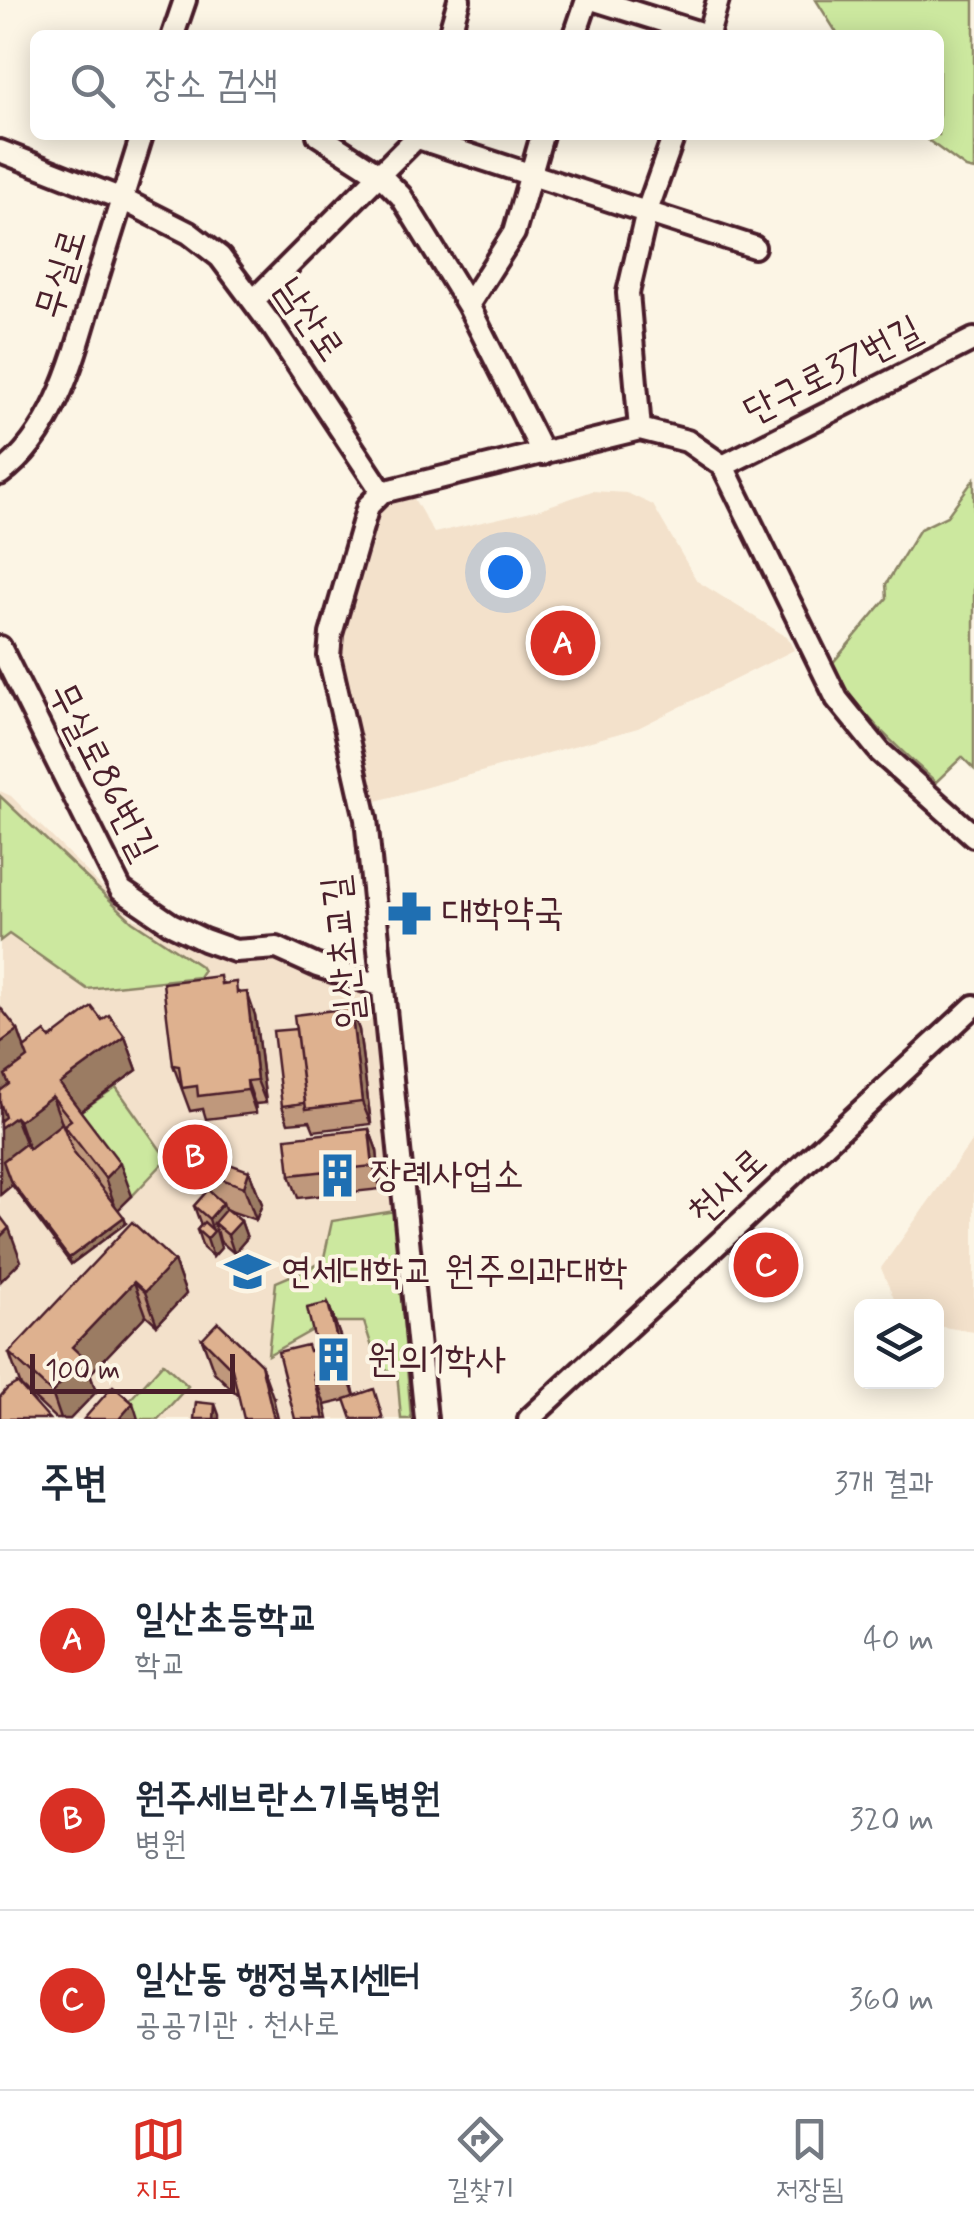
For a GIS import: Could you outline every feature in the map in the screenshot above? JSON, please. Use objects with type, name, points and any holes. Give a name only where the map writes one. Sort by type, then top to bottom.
[{"type":"street","points":[[175,30],[185,0]]},
{"type":"street","points":[[450,30],[459,0]]},
{"type":"street","points":[[578,30],[591,0],[691,30]]},
{"type":"street","points":[[709,30],[718,0]]},
{"type":"street","name":"무실로","points":[[0,474],[17,462],[37,434],[68,374],[140,140]]},
{"type":"street","points":[[326,140],[380,175],[401,196],[468,305],[543,454]]},
{"type":"street","points":[[254,300],[415,140]]},
{"type":"street","points":[[430,140],[754,247]]},
{"type":"street","points":[[468,305],[514,233],[540,140]]},
{"type":"street","points":[[640,430],[628,293],[647,212],[672,140]]},
{"type":"street","name":"남산로","points":[[0,151],[122,199],[189,232],[220,257],[254,300],[382,492]]},
{"type":"street","name":"단구로37번길","points":[[723,466],[974,339]]},
{"type":"street","points":[[382,492],[640,430],[687,441],[723,466],[837,698],[880,752],[974,836]]},
{"type":"street","name":"일산초교길","points":[[382,492],[368,506],[330,634],[330,656],[366,819],[426,1419]]},
{"type":"street","name":"무실로86번길","points":[[0,647],[121,890],[170,924],[204,940],[235,951],[277,948],[382,986]]},
{"type":"street","name":"천사로","points":[[529,1419],[974,1006]]},
{"type":"shaded area","points":[[592,491],[627,493],[653,505],[697,581],[787,637],[794,650],[638,728],[373,802],[334,657],[378,506],[413,497],[434,533],[540,509]]},
{"type":"shaded area","points":[[0,791],[11,796],[132,917],[208,955],[283,954],[366,995],[376,1027],[405,1316],[411,1419],[0,1419]]},
{"type":"shaded area","points":[[974,1138],[974,1332],[944,1327],[944,1299],[894,1299],[881,1268]]},
{"type":"green space","points":[[816,0],[974,0],[974,170],[928,140],[944,140],[944,30],[835,30]]},
{"type":"green space","points":[[974,479],[974,769],[962,757],[936,782],[865,713],[831,665],[887,598],[886,584],[920,529],[947,516]]},
{"type":"green space","points":[[0,796],[132,921],[200,966],[203,971],[199,977],[87,989],[9,934],[0,941]]},
{"type":"green space","points":[[116,1087],[167,1159],[132,1196],[72,1117]]},
{"type":"green space","points":[[395,1211],[411,1419],[401,1419],[397,1372],[379,1369],[364,1322],[327,1322],[268,1355],[276,1282],[323,1262],[332,1221]]},
{"type":"green space","points":[[163,1363],[188,1386],[158,1419],[128,1419],[119,1412]]},
{"type":"building","points":[[220,976],[221,984],[236,982],[237,993],[247,992],[257,1080],[247,1081],[248,1090],[198,1096],[197,1086],[182,1088],[179,1066],[173,1065],[163,983]]},
{"type":"building","points":[[0,1007],[18,1030],[0,1043]]},
{"type":"building","points":[[92,1007],[102,1020],[109,1015],[125,1037],[60,1084],[120,1163],[105,1178],[64,1125],[71,1120],[52,1096],[19,1121],[15,1117],[0,1128],[5,1117],[0,1091],[9,1084],[5,1075],[28,1058],[24,1048],[45,1032],[50,1039]]},
{"type":"building","points":[[351,1008],[362,1102],[306,1109],[294,1015]]},
{"type":"building","points":[[296,1029],[305,1103],[282,1106],[273,1031]]},
{"type":"building","points":[[62,1123],[74,1153],[124,1217],[69,1258],[10,1180],[3,1161],[25,1144],[29,1149]]},
{"type":"building","points":[[369,1129],[373,1166],[290,1175],[286,1138]]},
{"type":"building","points":[[207,1156],[249,1171],[244,1187],[201,1172]]},
{"type":"building","points":[[208,1190],[223,1203],[209,1219],[194,1206]]},
{"type":"building","points":[[226,1209],[241,1221],[228,1235],[214,1223]]},
{"type":"building","points":[[0,1216],[9,1228],[0,1237]]},
{"type":"building","points":[[132,1222],[174,1261],[145,1292],[134,1282],[72,1347],[84,1358],[52,1393],[9,1353]]},
{"type":"building","points":[[204,1222],[214,1231],[207,1239],[197,1230]]},
{"type":"building","points":[[328,1303],[343,1364],[313,1372],[324,1419],[295,1419],[278,1352],[307,1345],[309,1351],[317,1349],[307,1308]]},
{"type":"building","points":[[218,1322],[261,1364],[274,1419],[244,1419],[232,1369],[202,1339]]},
{"type":"building","points":[[17,1383],[49,1419],[0,1419],[0,1397]]},
{"type":"building","points":[[113,1386],[133,1403],[119,1419],[84,1419]]},
{"type":"building","points":[[374,1389],[383,1419],[352,1419],[345,1399]]},
{"type":"building","points":[[196,1402],[215,1404],[214,1419],[194,1419]]},
{"type":"place","name":"일산초등학교","points":[[563,643]]},
{"type":"place","name":"대학약국","points":[[409,913]]},
{"type":"place","name":"원주세브란스기독병원","points":[[195,1157]]},
{"type":"place","name":"장례사업소","points":[[338,1175]]},
{"type":"place","name":"일산동 행정복지센터","points":[[766,1265]]},
{"type":"place","name":"연세대학교 원주의과대학","points":[[248,1272]]},
{"type":"place","name":"원의1학사","points":[[334,1360]]}]
